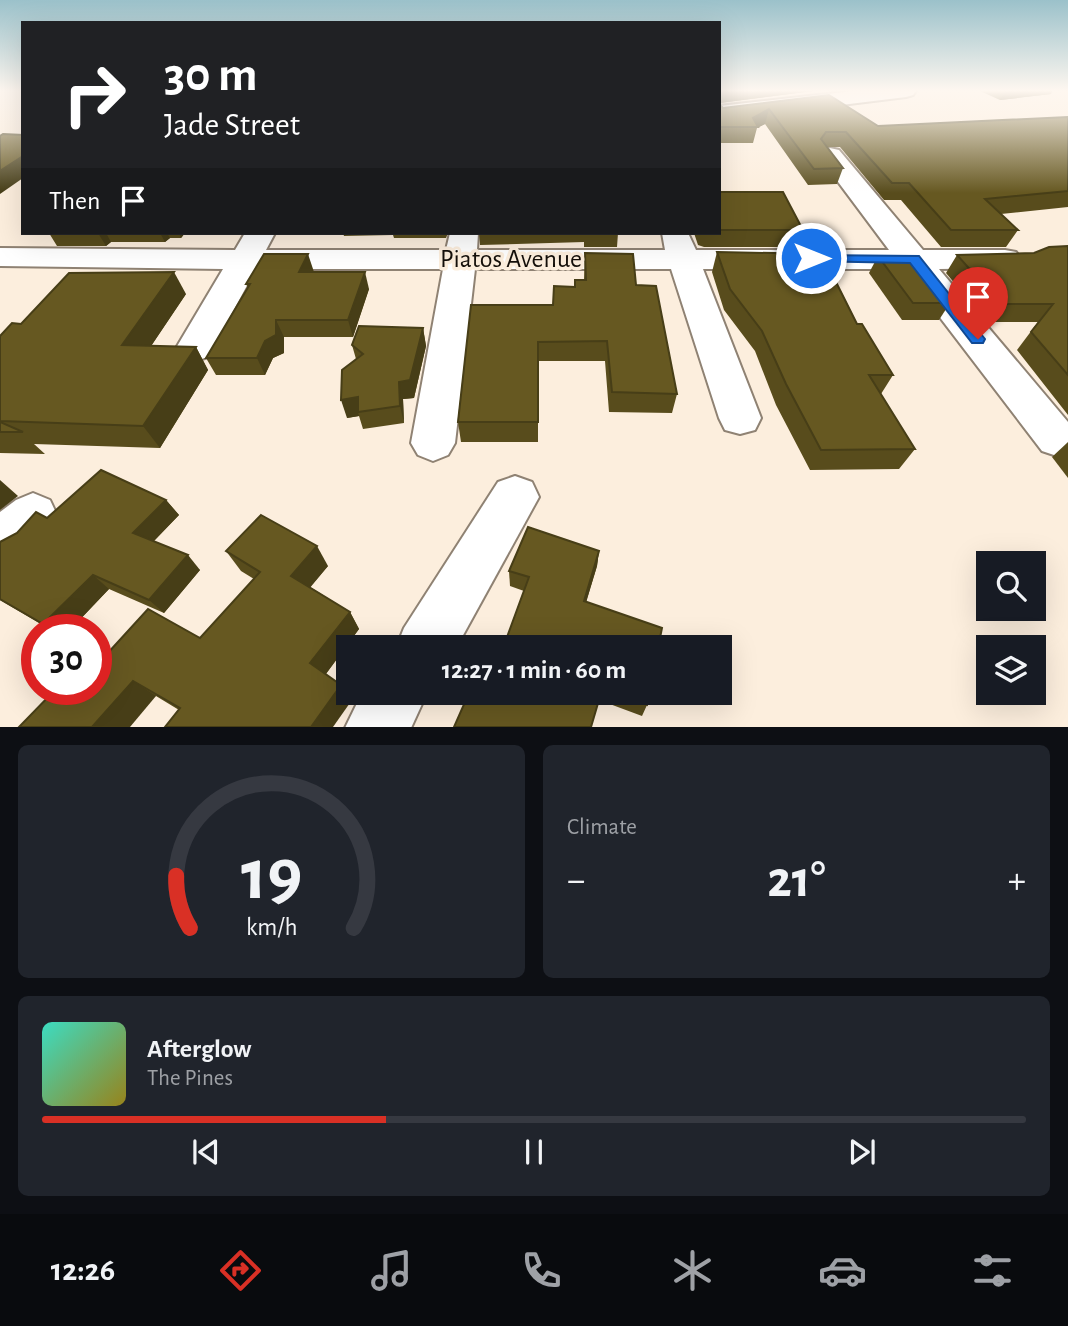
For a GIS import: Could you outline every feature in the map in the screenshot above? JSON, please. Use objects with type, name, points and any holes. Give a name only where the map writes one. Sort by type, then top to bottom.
[{"type":"street","points":[[830,155],[1057,439]]},
{"type":"street","points":[[0,284],[14,257],[53,235]]},
{"type":"street","points":[[678,245],[740,418]]},
{"type":"street","name":"Piatos Avenue","points":[[14,257],[252,247],[678,245],[914,259],[1021,258]]},
{"type":"street","points":[[433,443],[462,246]]},
{"type":"street","points":[[195,348],[252,247]]},
{"type":"street","points":[[432,635],[515,497]]},
{"type":"street","points":[[376,727],[390,705]]},
{"type":"building","points":[[721,125],[757,125],[758,127],[721,127]]},
{"type":"building","points":[[781,125],[1068,125],[1068,191],[985,199],[1018,230],[951,230],[909,183],[892,183],[846,132],[826,132],[821,139],[843,168],[814,169]]},
{"type":"building","points":[[21,135],[21,157],[0,171],[0,136]]},
{"type":"building","points":[[721,192],[783,192],[803,230],[721,230]]},
{"type":"building","points":[[1068,246],[1068,375],[1031,332],[1053,304],[1001,304],[957,255],[1034,253],[1049,247]]},
{"type":"building","points":[[717,252],[822,254],[857,324],[862,324],[893,375],[869,375],[915,449],[821,450],[762,331],[730,289]]},
{"type":"building","points":[[585,253],[633,254],[636,285],[656,286],[677,394],[612,392],[607,341],[538,342],[538,422],[458,422],[471,305],[553,305],[554,286],[575,287],[575,280],[586,280]]},
{"type":"building","points":[[264,254],[308,254],[299,272],[365,272],[348,320],[276,320],[276,335],[265,341],[257,358],[206,358],[250,284],[246,284]]},
{"type":"building","points":[[878,256],[912,256],[950,303],[913,303]]},
{"type":"building","points":[[174,272],[122,345],[196,347],[143,426],[0,421],[0,336],[12,323],[21,324],[69,273]]},
{"type":"building","points":[[359,326],[423,328],[410,380],[399,382],[400,406],[358,412],[358,397],[341,400],[342,370],[363,354],[352,345]]},
{"type":"building","points":[[0,422],[23,432],[0,432]]},
{"type":"building","points":[[101,470],[166,500],[133,533],[188,555],[149,600],[93,575],[53,614],[26,614],[0,599],[0,542],[17,533],[36,512],[47,518]]},
{"type":"building","points":[[261,515],[317,546],[291,576],[350,612],[310,663],[336,681],[336,692],[311,727],[165,727],[180,708],[133,681],[112,705],[112,648],[148,609],[200,638],[260,572],[226,551]]},
{"type":"building","points":[[528,527],[599,551],[584,601],[662,628],[661,635],[508,635],[529,577],[509,571]]},
{"type":"building","points":[[40,705],[112,705],[92,727],[19,727]]},
{"type":"building","points":[[464,705],[597,705],[591,727],[454,727]]},
{"type":"route","points":[[811,258],[914,259],[978,339]]}]
